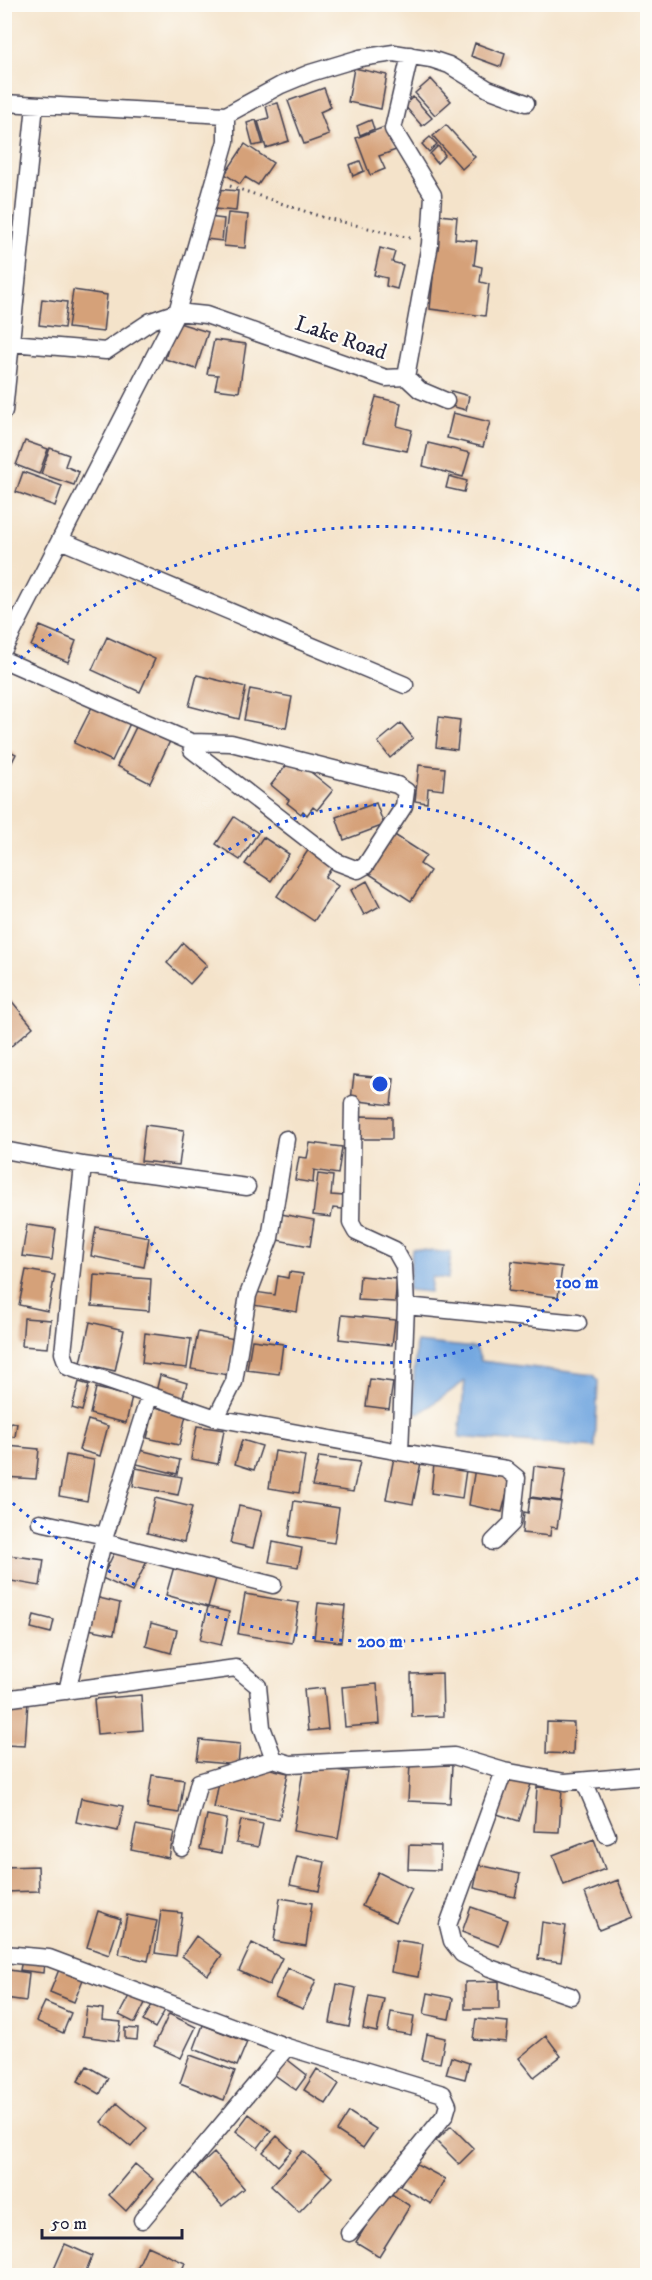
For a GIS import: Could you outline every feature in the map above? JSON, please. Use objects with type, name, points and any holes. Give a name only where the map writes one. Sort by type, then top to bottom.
[{"type":"street","points":[[4,103],[226,115],[281,85],[310,73],[372,55],[394,53],[449,65],[488,89],[526,103]]},
{"type":"street","name":"Lake Road","points":[[11,343],[106,351],[151,321],[177,312],[206,315],[386,378],[406,377],[430,244],[433,195],[393,129],[410,55]]},
{"type":"street","points":[[4,411],[35,105]]},
{"type":"street","points":[[4,649],[177,312],[226,141],[226,115]]},
{"type":"street","points":[[406,377],[420,390],[446,401]]},
{"type":"street","points":[[60,540],[405,685]]},
{"type":"street","points":[[4,660],[191,742],[231,743],[396,785],[406,791],[405,806],[365,866],[358,870],[328,855],[192,750],[191,742]]},
{"type":"street","points":[[353,1104],[351,1223],[356,1232],[395,1250],[404,1266],[406,1306],[400,1452]]},
{"type":"street","points":[[216,1418],[234,1382],[248,1295],[270,1238],[286,1140]]},
{"type":"street","points":[[4,1150],[84,1165],[247,1188]]},
{"type":"street","points":[[84,1165],[63,1353],[68,1367],[216,1418],[506,1469],[517,1478],[512,1523],[493,1542]]},
{"type":"street","points":[[406,1306],[578,1323]]},
{"type":"street","points":[[67,1691],[104,1539],[149,1396]]},
{"type":"street","points":[[40,1522],[273,1585]]},
{"type":"street","points":[[4,1699],[236,1668],[258,1686],[262,1726],[274,1758]]},
{"type":"street","points":[[182,1848],[199,1782],[274,1758],[290,1764],[454,1756],[504,1771],[566,1782],[648,1775]]},
{"type":"street","points":[[504,1771],[448,1925],[452,1941],[462,1954],[490,1968],[571,1996]]},
{"type":"street","points":[[584,1781],[607,1835]]},
{"type":"street","points":[[4,1954],[49,1958],[287,2047],[443,2094],[448,2105],[445,2115],[349,2232]]},
{"type":"street","points":[[142,2220],[287,2047]]},
{"type":"path","points":[[215,181],[322,217],[430,244]]},
{"type":"water","points":[[412,1249],[451,1253],[448,1279],[432,1277],[430,1292],[408,1290]]},
{"type":"water","points":[[416,1342],[476,1348],[481,1361],[594,1375],[598,1380],[595,1448],[459,1437],[465,1381],[420,1413],[412,1411]]},
{"type":"building","points":[[475,43],[505,54],[501,67],[471,56]]},
{"type":"building","points":[[354,68],[387,75],[381,109],[348,102]]},
{"type":"building","points":[[431,79],[451,101],[435,115],[415,93]]},
{"type":"building","points":[[324,88],[331,107],[320,112],[329,135],[304,144],[288,101]]},
{"type":"building","points":[[413,97],[432,118],[422,126],[404,105]]},
{"type":"building","points":[[278,103],[289,141],[266,148],[258,121],[269,118],[266,106]]},
{"type":"building","points":[[256,120],[263,144],[253,146],[247,123]]},
{"type":"building","points":[[371,120],[374,129],[360,135],[357,126]]},
{"type":"building","points":[[446,125],[475,157],[462,169],[433,136]]},
{"type":"building","points":[[387,126],[396,150],[379,156],[385,169],[370,175],[356,138]]},
{"type":"building","points":[[430,137],[437,144],[429,152],[422,144]]},
{"type":"building","points":[[245,144],[273,163],[258,185],[245,177],[240,184],[225,174]]},
{"type":"building","points":[[438,146],[445,155],[437,163],[430,154]]},
{"type":"building","points":[[360,161],[364,171],[353,176],[349,165]]},
{"type":"building","points":[[216,189],[238,191],[236,211],[214,209]]},
{"type":"building","points":[[228,213],[248,215],[245,248],[224,246]]},
{"type":"building","points":[[439,215],[457,217],[455,239],[477,241],[474,265],[482,267],[480,282],[489,284],[485,316],[430,309]]},
{"type":"building","points":[[208,217],[224,219],[222,241],[206,239]]},
{"type":"building","points":[[380,248],[395,252],[392,262],[403,265],[397,289],[386,286],[387,278],[374,275]]},
{"type":"building","points":[[73,290],[107,295],[103,332],[68,328]]},
{"type":"building","points":[[42,299],[67,302],[64,328],[39,325]]},
{"type":"building","points":[[176,322],[208,332],[196,369],[165,359]]},
{"type":"building","points":[[214,340],[246,344],[239,392],[215,389],[218,375],[207,374]]},
{"type":"building","points":[[451,391],[469,396],[466,410],[447,405]]},
{"type":"building","points":[[376,397],[401,403],[397,426],[412,430],[407,451],[363,442]]},
{"type":"building","points":[[453,413],[490,422],[483,447],[447,438]]},
{"type":"building","points":[[25,441],[48,449],[39,474],[16,465]]},
{"type":"building","points":[[428,443],[470,453],[463,477],[423,466]]},
{"type":"building","points":[[50,448],[69,455],[65,466],[79,472],[74,485],[41,474]]},
{"type":"building","points":[[23,472],[62,486],[55,506],[16,492]]},
{"type":"building","points":[[449,476],[467,481],[464,492],[446,488]]},
{"type":"building","points":[[40,626],[76,641],[68,662],[31,646]]},
{"type":"building","points":[[107,637],[155,659],[140,692],[92,670]]},
{"type":"building","points":[[197,675],[246,687],[239,719],[189,706]]},
{"type":"building","points":[[250,689],[292,697],[286,728],[244,720]]},
{"type":"building","points":[[94,703],[131,721],[112,761],[74,743]]},
{"type":"building","points":[[439,717],[460,720],[457,750],[436,747]]},
{"type":"building","points":[[401,723],[413,738],[390,758],[378,742]]},
{"type":"building","points":[[137,725],[170,741],[150,783],[117,766]]},
{"type":"building","points":[[4,748],[16,754],[4,778]]},
{"type":"building","points":[[289,762],[299,770],[302,765],[333,790],[317,810],[313,807],[307,815],[303,811],[301,814],[287,803],[289,800],[271,785]]},
{"type":"building","points":[[419,765],[445,768],[443,790],[428,788],[427,803],[415,801]]},
{"type":"building","points":[[376,803],[384,825],[344,840],[336,817]]},
{"type":"building","points":[[234,817],[258,833],[240,860],[216,844]]},
{"type":"building","points":[[393,834],[426,855],[420,864],[430,871],[411,901],[368,873]]},
{"type":"building","points":[[263,837],[289,854],[271,881],[245,864]]},
{"type":"building","points":[[311,846],[335,863],[325,877],[338,886],[314,921],[277,896]]},
{"type":"building","points":[[367,881],[380,906],[364,915],[351,890]]},
{"type":"building","points":[[183,943],[207,965],[190,984],[167,963]]},
{"type":"building","points":[[10,999],[33,1027],[9,1048],[4,1043],[4,1004]]},
{"type":"building","points":[[354,1075],[394,1079],[391,1105],[351,1100]]},
{"type":"building","points":[[359,1116],[392,1117],[392,1139],[358,1139]]},
{"type":"building","points":[[145,1125],[184,1130],[179,1165],[141,1161]]},
{"type":"building","points":[[310,1143],[342,1147],[338,1174],[314,1170],[313,1183],[295,1180],[299,1157],[307,1158]]},
{"type":"building","points":[[318,1174],[333,1176],[331,1195],[344,1196],[342,1209],[333,1208],[331,1217],[313,1215]]},
{"type":"building","points":[[281,1214],[314,1220],[310,1246],[277,1240]]},
{"type":"building","points":[[27,1225],[56,1229],[52,1260],[22,1256]]},
{"type":"building","points":[[96,1227],[149,1237],[144,1267],[91,1256]]},
{"type":"building","points":[[512,1261],[562,1267],[558,1297],[508,1291]]},
{"type":"building","points":[[26,1270],[55,1275],[48,1311],[19,1305]]},
{"type":"building","points":[[289,1272],[303,1274],[297,1312],[253,1305],[255,1292],[275,1295],[278,1276],[288,1278]]},
{"type":"building","points":[[94,1275],[151,1279],[149,1311],[92,1306]]},
{"type":"building","points":[[360,1276],[397,1279],[395,1302],[358,1300]]},
{"type":"building","points":[[342,1315],[395,1320],[392,1345],[339,1339]]},
{"type":"building","points":[[24,1318],[51,1320],[48,1348],[22,1346]]},
{"type":"building","points":[[90,1322],[124,1330],[115,1371],[81,1363]]},
{"type":"building","points":[[198,1332],[235,1339],[228,1375],[191,1369]]},
{"type":"building","points":[[145,1333],[191,1339],[187,1368],[142,1363]]},
{"type":"building","points":[[252,1340],[283,1344],[279,1374],[247,1370]]},
{"type":"building","points":[[160,1375],[187,1383],[182,1400],[156,1392]]},
{"type":"building","points":[[370,1379],[393,1382],[389,1409],[366,1406]]},
{"type":"building","points":[[79,1382],[89,1385],[82,1411],[72,1408]]},
{"type":"building","points":[[96,1388],[132,1397],[126,1423],[90,1414]]},
{"type":"building","points":[[155,1407],[186,1415],[179,1445],[147,1438]]},
{"type":"building","points":[[88,1420],[108,1426],[100,1456],[79,1450]]},
{"type":"building","points":[[11,1422],[17,1423],[15,1437],[8,1436]]},
{"type":"building","points":[[197,1426],[224,1430],[218,1464],[191,1459]]},
{"type":"building","points":[[242,1440],[262,1446],[254,1470],[235,1464]]},
{"type":"building","points":[[7,1446],[39,1449],[36,1479],[4,1477]]},
{"type":"building","points":[[136,1449],[180,1460],[177,1474],[133,1463]]},
{"type":"building","points":[[275,1451],[305,1456],[299,1493],[269,1488]]},
{"type":"building","points":[[66,1455],[94,1460],[87,1501],[59,1496]]},
{"type":"building","points":[[319,1457],[360,1462],[353,1492],[312,1486]]},
{"type":"building","points":[[394,1457],[421,1462],[413,1504],[386,1499]]},
{"type":"building","points":[[434,1464],[466,1470],[462,1498],[431,1493]]},
{"type":"building","points":[[534,1466],[566,1470],[561,1501],[531,1497]]},
{"type":"building","points":[[136,1468],[182,1477],[178,1495],[133,1486]]},
{"type":"building","points":[[475,1468],[511,1477],[502,1512],[469,1505]]},
{"type":"building","points":[[155,1498],[192,1507],[184,1542],[147,1533]]},
{"type":"building","points":[[530,1498],[561,1502],[557,1528],[551,1527],[550,1536],[522,1533],[524,1512],[528,1513]]},
{"type":"building","points":[[294,1501],[339,1508],[334,1543],[289,1536]]},
{"type":"building","points":[[239,1506],[262,1511],[253,1548],[230,1543]]},
{"type":"building","points":[[273,1542],[302,1548],[298,1567],[269,1562]]},
{"type":"building","points":[[117,1547],[147,1561],[132,1592],[102,1578]]},
{"type":"building","points":[[8,1555],[44,1560],[40,1586],[5,1580]]},
{"type":"building","points":[[175,1563],[217,1575],[208,1607],[166,1595]]},
{"type":"building","points":[[245,1594],[299,1603],[292,1643],[238,1634]]},
{"type":"building","points":[[95,1597],[120,1603],[114,1634],[88,1629]]},
{"type":"building","points":[[318,1603],[345,1606],[341,1642],[314,1639]]},
{"type":"building","points":[[208,1607],[229,1612],[221,1645],[200,1640]]},
{"type":"building","points":[[34,1615],[54,1620],[51,1633],[31,1628]]},
{"type":"building","points":[[151,1623],[177,1630],[171,1653],[146,1646]]},
{"type":"building","points":[[442,1673],[443,1716],[412,1717],[411,1674]]},
{"type":"building","points":[[377,1684],[380,1724],[345,1727],[342,1687]]},
{"type":"building","points":[[324,1688],[328,1729],[308,1731],[304,1690]]},
{"type":"building","points":[[141,1695],[143,1730],[97,1734],[94,1699]]},
{"type":"building","points":[[6,1701],[28,1702],[25,1746],[5,1745]]},
{"type":"building","points":[[547,1722],[574,1723],[573,1754],[546,1753]]},
{"type":"building","points":[[200,1740],[240,1744],[238,1765],[197,1761]]},
{"type":"building","points":[[410,1764],[452,1765],[450,1803],[408,1801]]},
{"type":"building","points":[[304,1765],[349,1772],[338,1839],[293,1831]]},
{"type":"building","points":[[266,1768],[288,1773],[279,1820],[214,1808],[220,1777]]},
{"type":"building","points":[[152,1775],[184,1780],[179,1813],[147,1808]]},
{"type":"building","points":[[509,1777],[531,1784],[519,1821],[497,1814]]},
{"type":"building","points":[[537,1787],[562,1789],[559,1832],[534,1831]]},
{"type":"building","points":[[81,1798],[123,1806],[118,1831],[76,1822]]},
{"type":"building","points":[[207,1815],[227,1819],[221,1853],[200,1849]]},
{"type":"building","points":[[241,1820],[263,1824],[258,1847],[236,1843]]},
{"type":"building","points":[[136,1825],[174,1832],[169,1858],[131,1850]]},
{"type":"building","points":[[594,1839],[605,1869],[564,1885],[553,1855]]},
{"type":"building","points":[[409,1845],[441,1846],[440,1870],[408,1869]]},
{"type":"building","points":[[297,1856],[325,1862],[319,1891],[290,1885]]},
{"type":"building","points":[[479,1865],[520,1874],[515,1897],[474,1888]]},
{"type":"building","points":[[38,1866],[39,1891],[4,1892],[4,1867]]},
{"type":"building","points":[[378,1872],[412,1889],[396,1922],[362,1906]]},
{"type":"building","points":[[618,1880],[632,1917],[599,1930],[585,1893]]},
{"type":"building","points":[[280,1898],[312,1903],[306,1946],[274,1941]]},
{"type":"building","points":[[471,1907],[508,1920],[499,1946],[462,1932]]},
{"type":"building","points":[[98,1911],[121,1919],[109,1955],[87,1947]]},
{"type":"building","points":[[161,1911],[182,1913],[176,1956],[155,1953]]},
{"type":"building","points":[[127,1915],[157,1921],[148,1961],[119,1954]]},
{"type":"building","points":[[542,1922],[566,1926],[561,1962],[538,1959]]},
{"type":"building","points":[[196,1936],[222,1955],[208,1975],[182,1956]]},
{"type":"building","points":[[396,1940],[423,1944],[418,1977],[391,1972]]},
{"type":"building","points":[[252,1943],[282,1958],[269,1985],[239,1971]]},
{"type":"building","points":[[22,1960],[44,1962],[43,1973],[20,1970]]},
{"type":"building","points":[[60,1967],[84,1977],[74,2002],[50,1992]]},
{"type":"building","points":[[288,1968],[316,1980],[303,2009],[275,1997]]},
{"type":"building","points":[[9,1970],[29,1973],[26,2001],[5,1998]]},
{"type":"building","points":[[499,1981],[499,2009],[465,2009],[465,1982]]},
{"type":"building","points":[[337,1984],[356,1988],[349,2027],[330,2023]]},
{"type":"building","points":[[428,1993],[453,1998],[449,2019],[424,2014]]},
{"type":"building","points":[[130,1994],[146,2001],[135,2023],[119,2015]]},
{"type":"building","points":[[369,1996],[384,1999],[377,2032],[363,2029]]},
{"type":"building","points":[[45,2002],[71,2013],[63,2033],[36,2021]]},
{"type":"building","points":[[153,2003],[165,2010],[155,2028],[143,2021]]},
{"type":"building","points":[[87,2007],[103,2009],[102,2020],[121,2022],[118,2041],[83,2036]]},
{"type":"building","points":[[391,2012],[414,2016],[411,2035],[388,2031]]},
{"type":"building","points":[[169,2014],[196,2027],[181,2058],[154,2046]]},
{"type":"building","points":[[476,2019],[508,2022],[506,2042],[473,2039]]},
{"type":"building","points":[[203,2025],[247,2042],[237,2066],[194,2049]]},
{"type":"building","points":[[125,2028],[138,2029],[137,2040],[125,2039]]},
{"type":"building","points":[[427,2034],[445,2038],[440,2063],[422,2060]]},
{"type":"building","points":[[546,2036],[561,2056],[534,2077],[519,2058]]},
{"type":"building","points":[[190,2055],[235,2071],[224,2100],[180,2083]]},
{"type":"building","points":[[284,2057],[307,2075],[296,2090],[272,2073]]},
{"type":"building","points":[[451,2057],[469,2063],[465,2079],[446,2074]]},
{"type":"building","points":[[87,2066],[108,2078],[100,2094],[78,2081]]},
{"type":"building","points":[[317,2069],[339,2084],[326,2104],[304,2090]]},
{"type":"building","points":[[117,2103],[147,2128],[131,2147],[101,2122]]},
{"type":"building","points":[[349,2112],[376,2129],[363,2148],[337,2131]]},
{"type":"building","points":[[249,2114],[271,2131],[258,2148],[236,2131]]},
{"type":"building","points":[[451,2126],[474,2149],[459,2164],[436,2141]]},
{"type":"building","points":[[277,2136],[292,2150],[278,2166],[263,2152]]},
{"type":"building","points":[[303,2151],[332,2177],[299,2212],[271,2186]]},
{"type":"building","points":[[214,2153],[244,2188],[222,2206],[193,2172]]},
{"type":"building","points":[[413,2162],[445,2179],[431,2204],[400,2186]]},
{"type":"building","points":[[135,2164],[153,2179],[126,2211],[109,2195]]},
{"type":"building","points":[[387,2191],[410,2206],[379,2256],[356,2242]]},
{"type":"building","points":[[65,2244],[92,2256],[84,2276],[51,2276]]},
{"type":"building","points":[[147,2246],[185,2263],[179,2276],[134,2275]]}]
